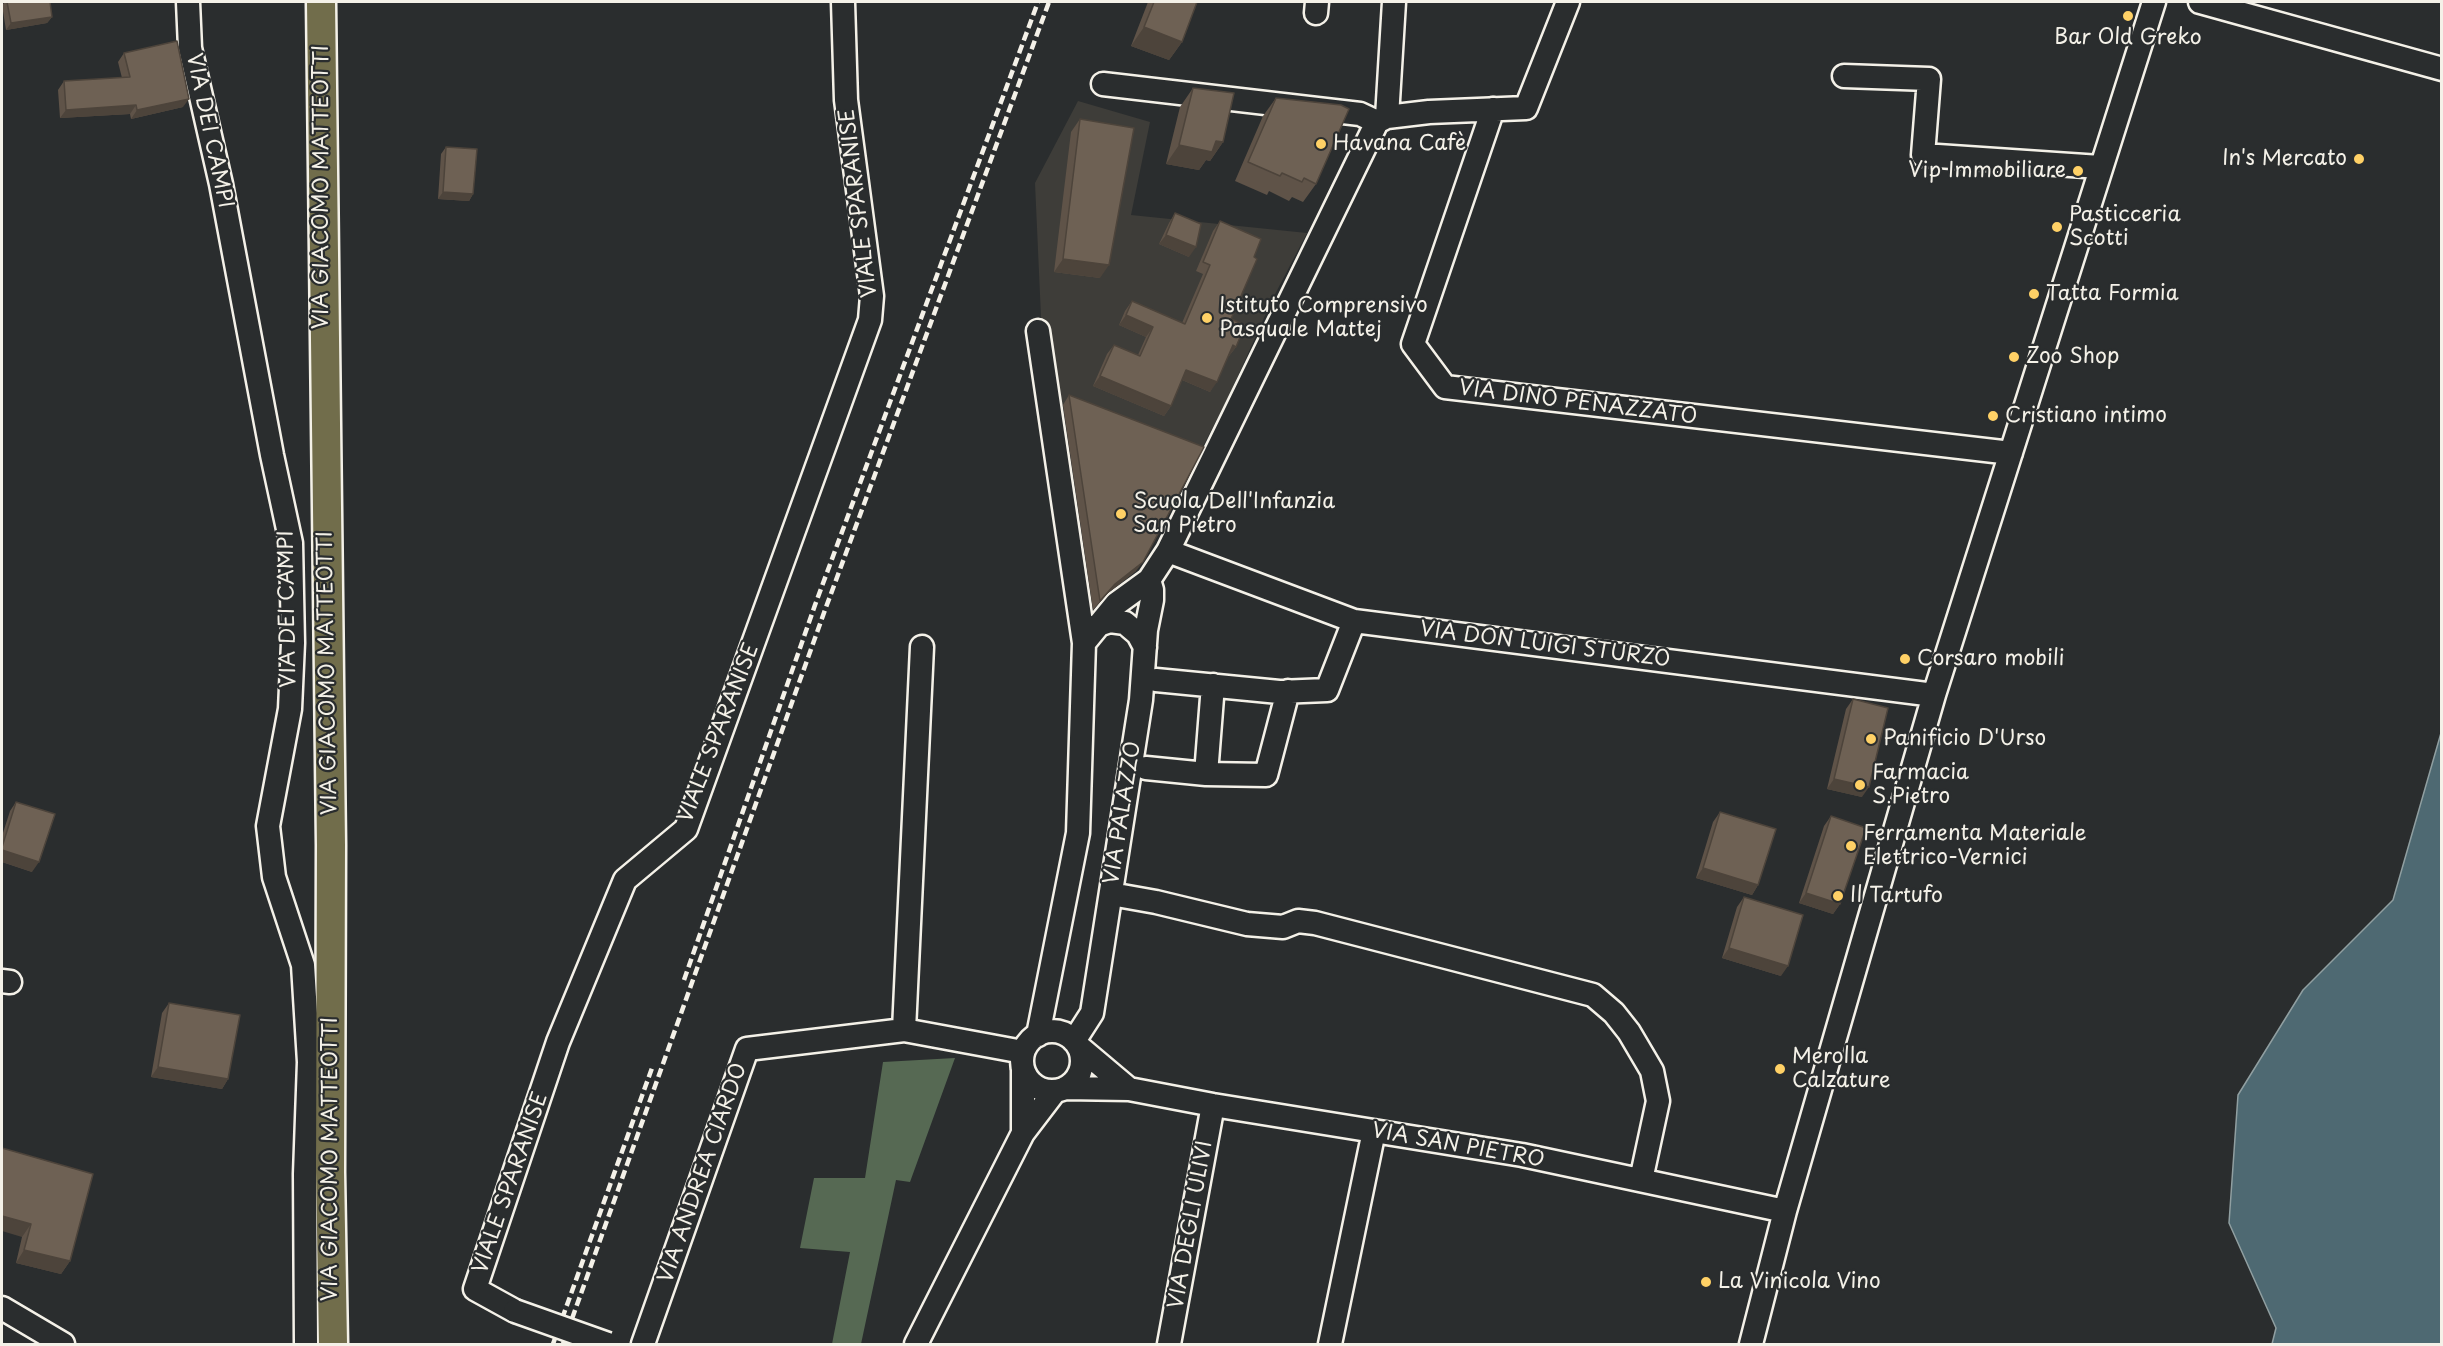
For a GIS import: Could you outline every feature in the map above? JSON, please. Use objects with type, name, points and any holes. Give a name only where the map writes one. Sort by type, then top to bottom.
[{"type":"main road","name":"VIA GIACOMO MATTEOTTI","points":[[321,2],[331,845],[330,1133],[333,1344]]},
{"type":"street","name":"VIA DEI CAMPI","points":[[188,2],[190,48],[221,184],[272,455],[291,543],[293,643],[290,709],[268,826],[274,877],[303,965],[309,1062],[305,1219],[306,1344]]},
{"type":"street","name":"VIALE SPARANISE","points":[[608,1344],[516,1311],[475,1289],[558,1042],[625,880],[686,829],[870,320],[872,296],[846,100],[843,2]]},
{"type":"street","points":[[1091,634],[1116,604],[1149,580],[1168,550],[1382,120],[1394,2]]},
{"type":"street","points":[[1104,84],[1360,114],[1382,120],[1429,112],[1526,108],[1568,2]]},
{"type":"street","points":[[1750,1344],[1785,1211],[1934,695],[2154,2]]},
{"type":"street","points":[[2200,2],[2442,69]]},
{"type":"street","points":[[1844,76],[1929,79],[1923,155],[2100,167]]},
{"type":"street","name":"VIA DINO PENAZZATO","points":[[1493,109],[1413,344],[1445,387],[2011,453]]},
{"type":"street","points":[[1038,331],[1091,634],[1078,833],[1038,1035]]},
{"type":"street","name":"VIA DON LUIGI STURZO","points":[[1168,550],[1354,621],[1934,695]]},
{"type":"street","name":"VIA PALAZZO","points":[[1076,1043],[1092,1013],[1111,894],[1141,700],[1152,590],[1149,580]]},
{"type":"street","points":[[1091,634],[1110,621],[1125,623],[1138,634],[1145,647]]},
{"type":"street","points":[[1156,680],[1288,691],[1327,690],[1354,621]]},
{"type":"street","points":[[904,1030],[922,647]]},
{"type":"street","points":[[1206,774],[1213,685]]},
{"type":"street","points":[[1146,768],[1206,774],[1266,775],[1288,691]]},
{"type":"street","points":[[1111,894],[1156,902],[1247,924],[1283,927],[1298,921],[1316,923],[1593,995],[1614,1013],[1629,1032],[1652,1071],[1658,1101],[1641,1180]]},
{"type":"street","name":"VIA ANDREA CIARDO","points":[[643,1344],[747,1049],[904,1030],[1023,1061]]},
{"type":"street","points":[[916,1344],[1023,1133],[1060,1089],[1074,1082],[1080,1070],[1081,1055],[1076,1043],[1065,1034],[1053,1031],[1031,1039],[1023,1061],[1023,1133]]},
{"type":"street","name":"VIA SAN PIETRO","points":[[1076,1043],[1129,1089]]},
{"type":"street","points":[[1023,1061],[1030,1082],[1037,1087],[1060,1089]]},
{"type":"street","name":"VIA SAN PIETRO","points":[[1060,1089],[1129,1089],[1213,1105],[1522,1155],[1785,1211]]},
{"type":"street","name":"VIA DEGLI ULIVI","points":[[1169,1344],[1213,1105]]},
{"type":"street","points":[[1330,1344],[1374,1131]]},
{"type":"street","name":"VIA DEI CAMPI","points":[[305,1219],[330,1133]]},
{"type":"street","points":[[2,1308],[63,1344]]},
{"type":"shaded area","points":[[1078,101],[1150,122],[1131,215],[1307,233],[1272,300],[1228,398],[1198,456],[1060,404],[1041,317],[1035,183]]},
{"type":"green space","points":[[955,1058],[910,1182],[896,1180],[861,1344],[832,1344],[850,1252],[800,1248],[814,1178],[865,1178],[883,1062]]},
{"type":"water","points":[[2441,733],[2441,1344],[2272,1344],[2276,1328],[2229,1223],[2238,1095],[2303,990],[2393,900]]},
{"type":"building","points":[[7,2],[50,2],[52,17],[11,23]]},
{"type":"building","points":[[1154,2],[1197,2],[1182,42],[1144,27]]},
{"type":"building","points":[[177,41],[189,99],[137,110],[136,105],[66,110],[64,81],[130,77],[124,53]]},
{"type":"building","points":[[1193,88],[1234,93],[1223,142],[1216,141],[1212,152],[1179,145]]},
{"type":"building","points":[[1276,98],[1341,105],[1349,109],[1316,184],[1304,178],[1302,182],[1282,173],[1280,176],[1248,162]]},
{"type":"building","points":[[1080,119],[1134,128],[1109,265],[1063,259]]},
{"type":"building","points":[[446,147],[477,149],[473,194],[443,192]]},
{"type":"building","points":[[1175,213],[1201,224],[1196,247],[1166,235]]},
{"type":"building","name":"Istituto Comprensivo Pasquale Mattej","points":[[1220,221],[1261,239],[1254,257],[1257,259],[1231,319],[1245,325],[1236,347],[1233,345],[1217,382],[1186,370],[1171,406],[1100,376],[1114,345],[1140,356],[1153,327],[1126,315],[1132,301],[1185,324],[1210,265],[1203,262]]},
{"type":"building","name":"Scuola Dell'Infanzia San Pietro","points":[[1069,395],[1204,447],[1143,562],[1115,584],[1100,601]]},
{"type":"building","points":[[1853,699],[1888,708],[1869,787],[1834,779]]},
{"type":"building","points":[[16,802],[55,814],[39,862],[2,850]]},
{"type":"building","points":[[1720,812],[1776,829],[1758,885],[1703,868]]},
{"type":"building","points":[[1831,816],[1866,828],[1840,904],[1806,893]]},
{"type":"building","points":[[1744,897],[1803,915],[1788,966],[1729,948]]},
{"type":"building","points":[[169,1003],[240,1015],[228,1079],[158,1067]]},
{"type":"building","points":[[2,1148],[93,1174],[70,1261],[24,1250],[31,1224],[2,1216]]},
{"type":"railway","points":[[684,980],[815,605],[1038,2]]},
{"type":"railway","points":[[563,1344],[825,610],[1049,2]]},
{"type":"railway","points":[[553,1344],[652,1068]]},
{"type":"place","name":"Bar Old Greko","points":[[2128,16]]},
{"type":"place","name":"Havana Cafè","points":[[1321,144]]},
{"type":"place","name":"In's Mercato","points":[[2359,159]]},
{"type":"place","name":"Vip Immobiliare","points":[[2078,171]]},
{"type":"place","name":"Pasticceria Scotti","points":[[2057,227]]},
{"type":"place","name":"Tatta Formia","points":[[2034,294]]},
{"type":"place","name":"Istituto Comprensivo Pasquale Mattej","points":[[1207,318]]},
{"type":"place","name":"Zoo Shop","points":[[2014,357]]},
{"type":"place","name":"Cristiano intimo","points":[[1993,416]]},
{"type":"place","name":"Scuola Dell'Infanzia San Pietro","points":[[1121,514]]},
{"type":"place","name":"Corsaro mobili","points":[[1905,659]]},
{"type":"place","name":"Panificio D'Urso","points":[[1871,739]]},
{"type":"place","name":"Farmacia S.Pietro","points":[[1860,785]]},
{"type":"place","name":"Ferramenta Materiale Elettrico-Vernici","points":[[1851,846]]},
{"type":"place","name":"Il Tartufo","points":[[1838,896]]},
{"type":"place","name":"Merolla Calzature","points":[[1780,1069]]},
{"type":"place","name":"La Vinicola Vino","points":[[1706,1282]]}]
